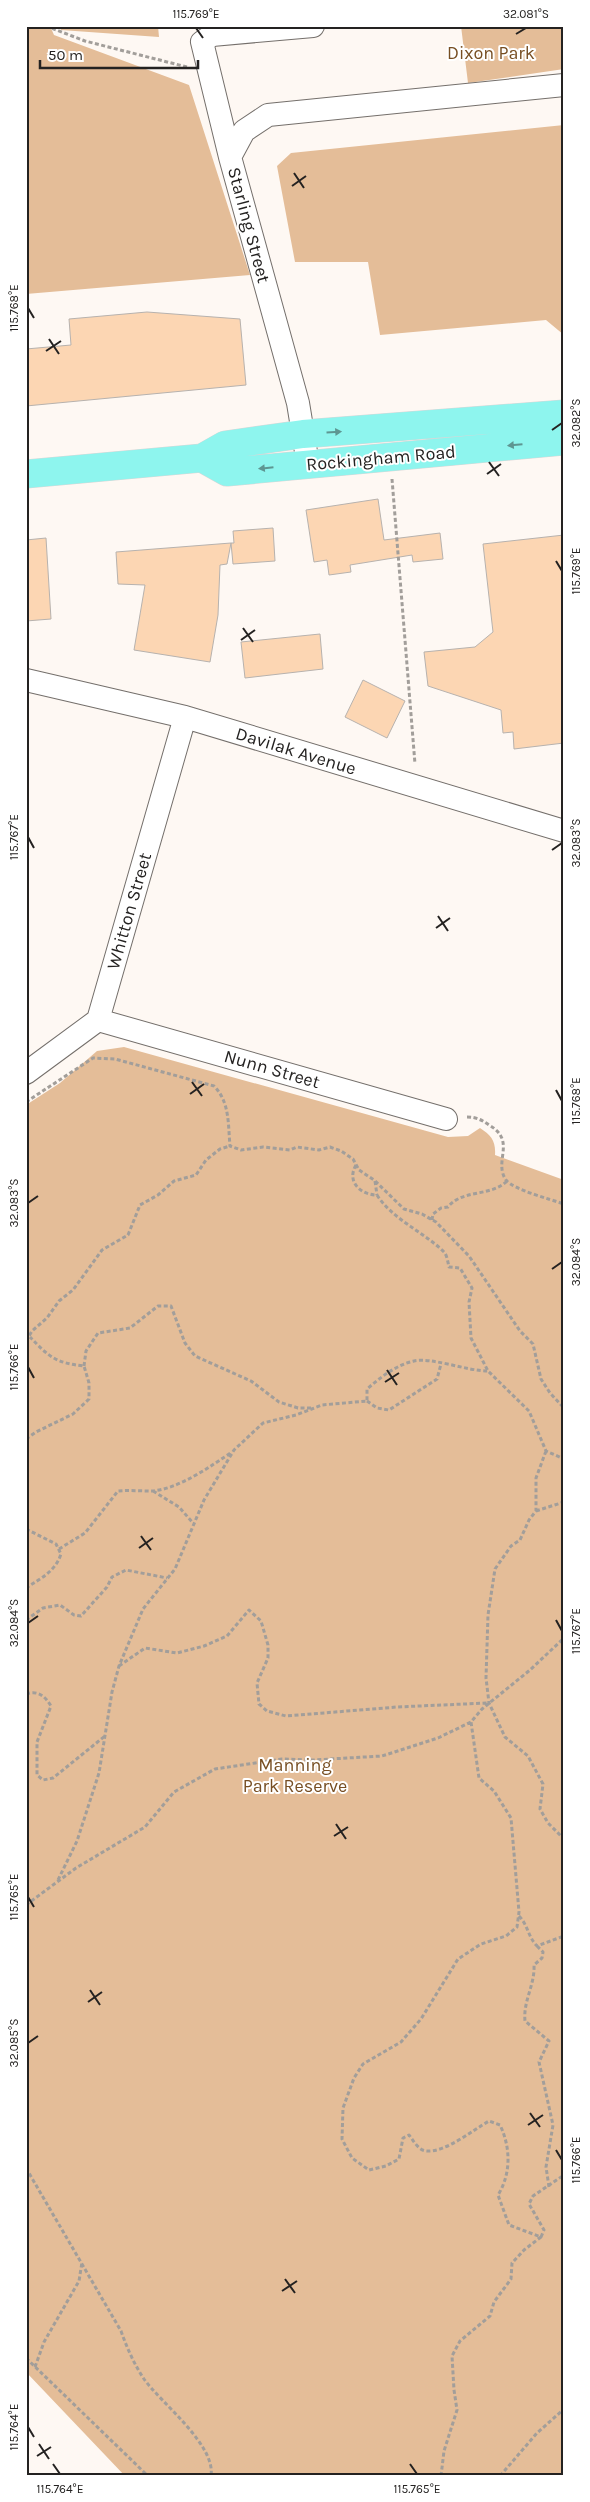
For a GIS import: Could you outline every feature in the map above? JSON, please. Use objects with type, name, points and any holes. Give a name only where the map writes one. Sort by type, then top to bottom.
[{"type":"main road","name":"Rockingham Road","points":[[26,474],[202,458],[225,445],[303,434],[564,414]]},
{"type":"main road","name":"Rockingham Road","points":[[202,458],[228,472],[564,441]]},
{"type":"street","points":[[230,157],[202,42],[212,35],[312,26]]},
{"type":"street","name":"Starling Street","points":[[308,464],[298,404],[230,157],[244,131],[268,115],[564,85]]},
{"type":"street","name":"Davilak Avenue","points":[[26,680],[185,717],[564,831]]},
{"type":"street","name":"Whitton Street","points":[[98,1020],[185,717]]},
{"type":"street","points":[[26,1073],[98,1020]]},
{"type":"street","name":"Nunn Street","points":[[98,1020],[446,1119]]},
{"type":"path","points":[[46,26],[85,41],[185,66],[209,69]]},
{"type":"path","points":[[391,470],[415,770]]},
{"type":"path","points":[[26,1102],[93,1058],[114,1059],[214,1086],[222,1095],[226,1116],[229,1121],[230,1146]]},
{"type":"path","points":[[446,1119],[474,1117],[497,1129],[504,1142],[502,1172],[507,1181],[512,1186],[564,1204]]},
{"type":"path","points":[[26,1341],[32,1331],[47,1318],[59,1301],[73,1290],[87,1268],[102,1250],[128,1235],[140,1205],[174,1181],[196,1174],[206,1160],[220,1149],[230,1146],[241,1150],[264,1148],[319,1150],[330,1147],[347,1155],[359,1170],[374,1180],[404,1209],[432,1220],[469,1256],[520,1330],[533,1344],[540,1379],[564,1408]]},
{"type":"path","points":[[356,1165],[353,1182],[356,1187],[368,1195],[377,1195]]},
{"type":"path","points":[[374,1180],[377,1195],[390,1211],[445,1252],[449,1266],[460,1268],[464,1272],[472,1288],[470,1302],[471,1338],[488,1371],[528,1411],[546,1451],[564,1459]]},
{"type":"path","points":[[432,1220],[433,1214],[442,1208],[448,1208],[454,1199],[500,1187],[507,1181]]},
{"type":"path","points":[[26,1439],[36,1432],[74,1414],[89,1399],[89,1383],[84,1366],[86,1351],[98,1333],[130,1328],[158,1306],[171,1306],[185,1343],[195,1356],[239,1375],[279,1402],[298,1408],[312,1408]]},
{"type":"path","points":[[30,1337],[46,1354],[64,1364],[84,1366]]},
{"type":"path","points":[[367,1401],[367,1389],[385,1373],[415,1361],[442,1364],[471,1371],[488,1371]]},
{"type":"path","points":[[58,1549],[85,1533],[118,1491],[153,1491],[188,1480],[234,1450],[263,1423],[322,1405],[367,1401],[377,1408],[389,1410],[437,1379],[442,1364]]},
{"type":"path","points":[[58,1880],[77,1842],[99,1773],[112,1692],[119,1666],[143,1609],[175,1569],[204,1500],[234,1450]]},
{"type":"path","points":[[536,1511],[536,1478],[546,1451]]},
{"type":"path","points":[[153,1491],[179,1507],[193,1524]]},
{"type":"path","points":[[564,1502],[536,1511],[528,1520],[520,1540],[511,1546],[495,1569],[488,1614],[486,1678],[489,1703],[505,1737],[528,1756],[543,1784],[540,1809],[548,1823],[564,1839]]},
{"type":"path","points":[[26,1529],[56,1544],[61,1554],[58,1565],[43,1578],[26,1588]]},
{"type":"path","points":[[26,1620],[43,1608],[60,1605],[74,1615],[81,1616],[107,1587],[112,1576],[126,1570],[167,1578]]},
{"type":"path","points":[[119,1666],[145,1648],[177,1653],[204,1646],[227,1636],[249,1610],[261,1621],[268,1645],[268,1658],[257,1683],[259,1704],[267,1711],[286,1716],[398,1707],[489,1703]]},
{"type":"path","points":[[26,1905],[58,1880],[145,1827],[174,1792],[215,1769],[282,1759],[322,1760],[382,1756],[438,1738],[471,1722],[489,1703],[530,1670],[564,1638]]},
{"type":"path","points":[[26,1694],[33,1692],[45,1697],[51,1706],[37,1742],[38,1775],[43,1780],[53,1778],[105,1736]]},
{"type":"path","points":[[471,1722],[479,1778],[494,1791],[511,1818],[519,1915],[517,1927],[506,1936],[481,1944],[458,1959],[421,2019],[401,2042],[363,2064],[354,2078],[343,2108],[342,2139],[352,2158],[369,2170],[386,2166],[399,2159],[403,2138],[410,2135],[419,2148],[426,2151],[446,2146],[489,2122],[500,2126],[505,2136],[509,2155],[506,2183],[498,2195],[509,2225],[540,2238]]},
{"type":"path","points":[[519,1915],[526,1923],[530,1938],[543,1952],[542,1958],[534,1965],[535,1976],[524,2008],[525,2021],[549,2041],[539,2062],[553,2125],[546,2167],[549,2187]]},
{"type":"path","points":[[538,1946],[564,1936]]},
{"type":"path","points":[[26,2168],[121,2331],[131,2357],[145,2380],[200,2443],[212,2469],[211,2476]]},
{"type":"path","points":[[441,2476],[444,2451],[457,2410],[452,2356],[460,2341],[490,2316],[494,2302],[511,2279],[512,2263],[524,2250],[540,2238],[544,2230],[529,2204],[533,2196],[549,2187],[564,2175]]},
{"type":"path","points":[[35,2367],[44,2342],[79,2282],[82,2262]]},
{"type":"path","points":[[26,2358],[148,2476]]},
{"type":"path","points":[[500,2476],[537,2433],[564,2409]]},
{"type":"green space","points":[[26,26],[50,26],[54,35],[189,85],[250,275],[26,294]]},
{"type":"green space","points":[[59,26],[158,26],[159,37],[61,30]]},
{"type":"green space","name":"Dixon Park","points":[[461,26],[564,26],[564,69],[468,83]]},
{"type":"green space","points":[[564,125],[564,335],[546,320],[380,335],[368,262],[295,262],[277,166],[291,153]]},
{"type":"green space","name":"Manning Park Reserve","points":[[124,1047],[448,1137],[468,1136],[480,1128],[492,1139],[495,1146],[495,1155],[564,1180],[564,2476],[125,2476],[26,2372],[26,1105],[60,1083],[97,1051]]},
{"type":"building","points":[[147,312],[240,319],[246,385],[26,406],[26,349],[71,345],[69,319]]},
{"type":"building","points":[[378,499],[384,540],[440,533],[443,559],[413,562],[412,555],[350,565],[351,572],[329,575],[327,560],[314,562],[306,510]]},
{"type":"building","points":[[273,528],[275,561],[233,564],[231,543],[234,543],[233,531]]},
{"type":"building","points":[[564,535],[564,743],[514,749],[513,732],[503,733],[501,710],[428,686],[424,652],[475,647],[493,632],[483,544]]},
{"type":"building","points":[[46,538],[51,619],[26,621],[26,540]]},
{"type":"building","points":[[231,543],[227,564],[220,565],[218,615],[210,662],[134,650],[145,585],[118,584],[116,552]]},
{"type":"building","points":[[320,634],[323,669],[245,678],[241,642]]},
{"type":"building","points":[[363,680],[405,701],[387,738],[345,717]]}]
